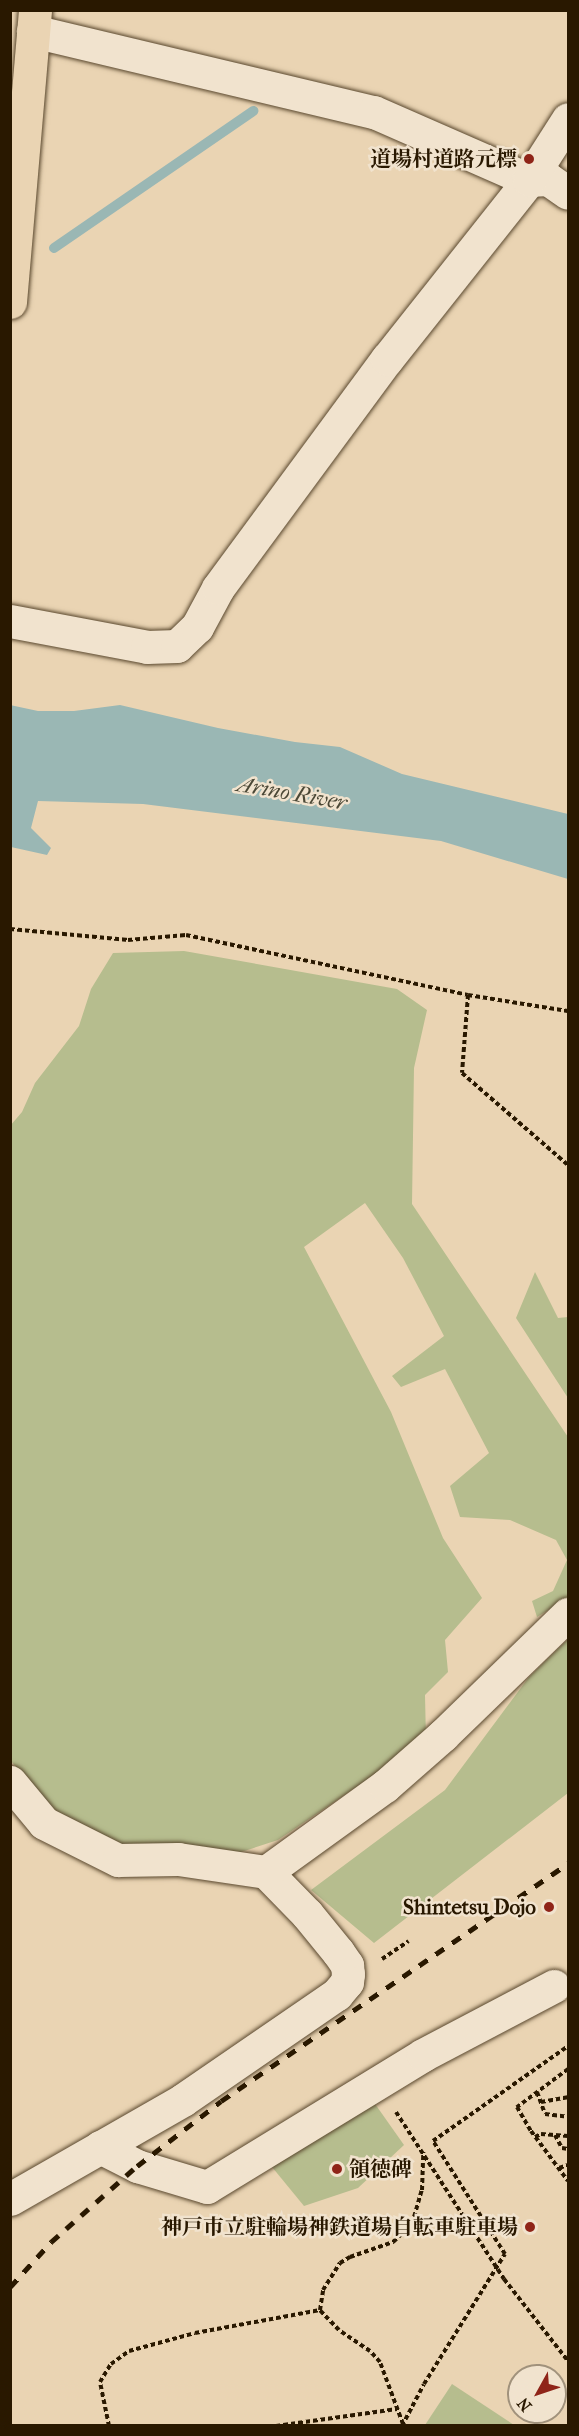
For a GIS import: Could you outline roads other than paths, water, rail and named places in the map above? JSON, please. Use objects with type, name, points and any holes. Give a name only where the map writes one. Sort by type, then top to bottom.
[{"type":"main road","points":[[10,302],[26,23]]},
{"type":"street","points":[[26,23],[375,112],[529,180],[548,179],[568,193]]},
{"type":"street","points":[[10,621],[147,647],[177,646],[197,627],[218,588],[373,377],[529,180],[568,119]]},
{"type":"street","points":[[266,1872],[385,1786],[443,1735],[568,1614]]},
{"type":"street","points":[[10,1782],[44,1823],[118,1860],[178,1859],[266,1872],[307,1914],[338,1952],[346,1965],[348,1974],[347,1982],[337,1994],[183,2100],[10,2199]]},
{"type":"street","points":[[100,2147],[137,2166],[207,2187],[423,2055],[554,1986]]},
{"type":"water","name":"Arino River","points":[[10,705],[38,711],[74,711],[120,705],[218,728],[295,742],[340,747],[402,774],[568,814],[568,879],[441,841],[143,804],[38,801],[31,828],[51,848],[47,855],[11,847]]},
{"type":"waterway","points":[[54,248],[253,111]]},
{"type":"railway","points":[[10,2287],[51,2242],[137,2166],[221,2101],[568,1863]]},
{"type":"place","name":"道場村道路元標","points":[[529,159]]},
{"type":"place","name":"Shintetsu Dojo","points":[[549,1907]]},
{"type":"place","name":"領徳碑","points":[[337,2169]]},
{"type":"place","name":"神戸市立駐輪場神鉄道場自転車駐車場","points":[[530,2227]]}]
